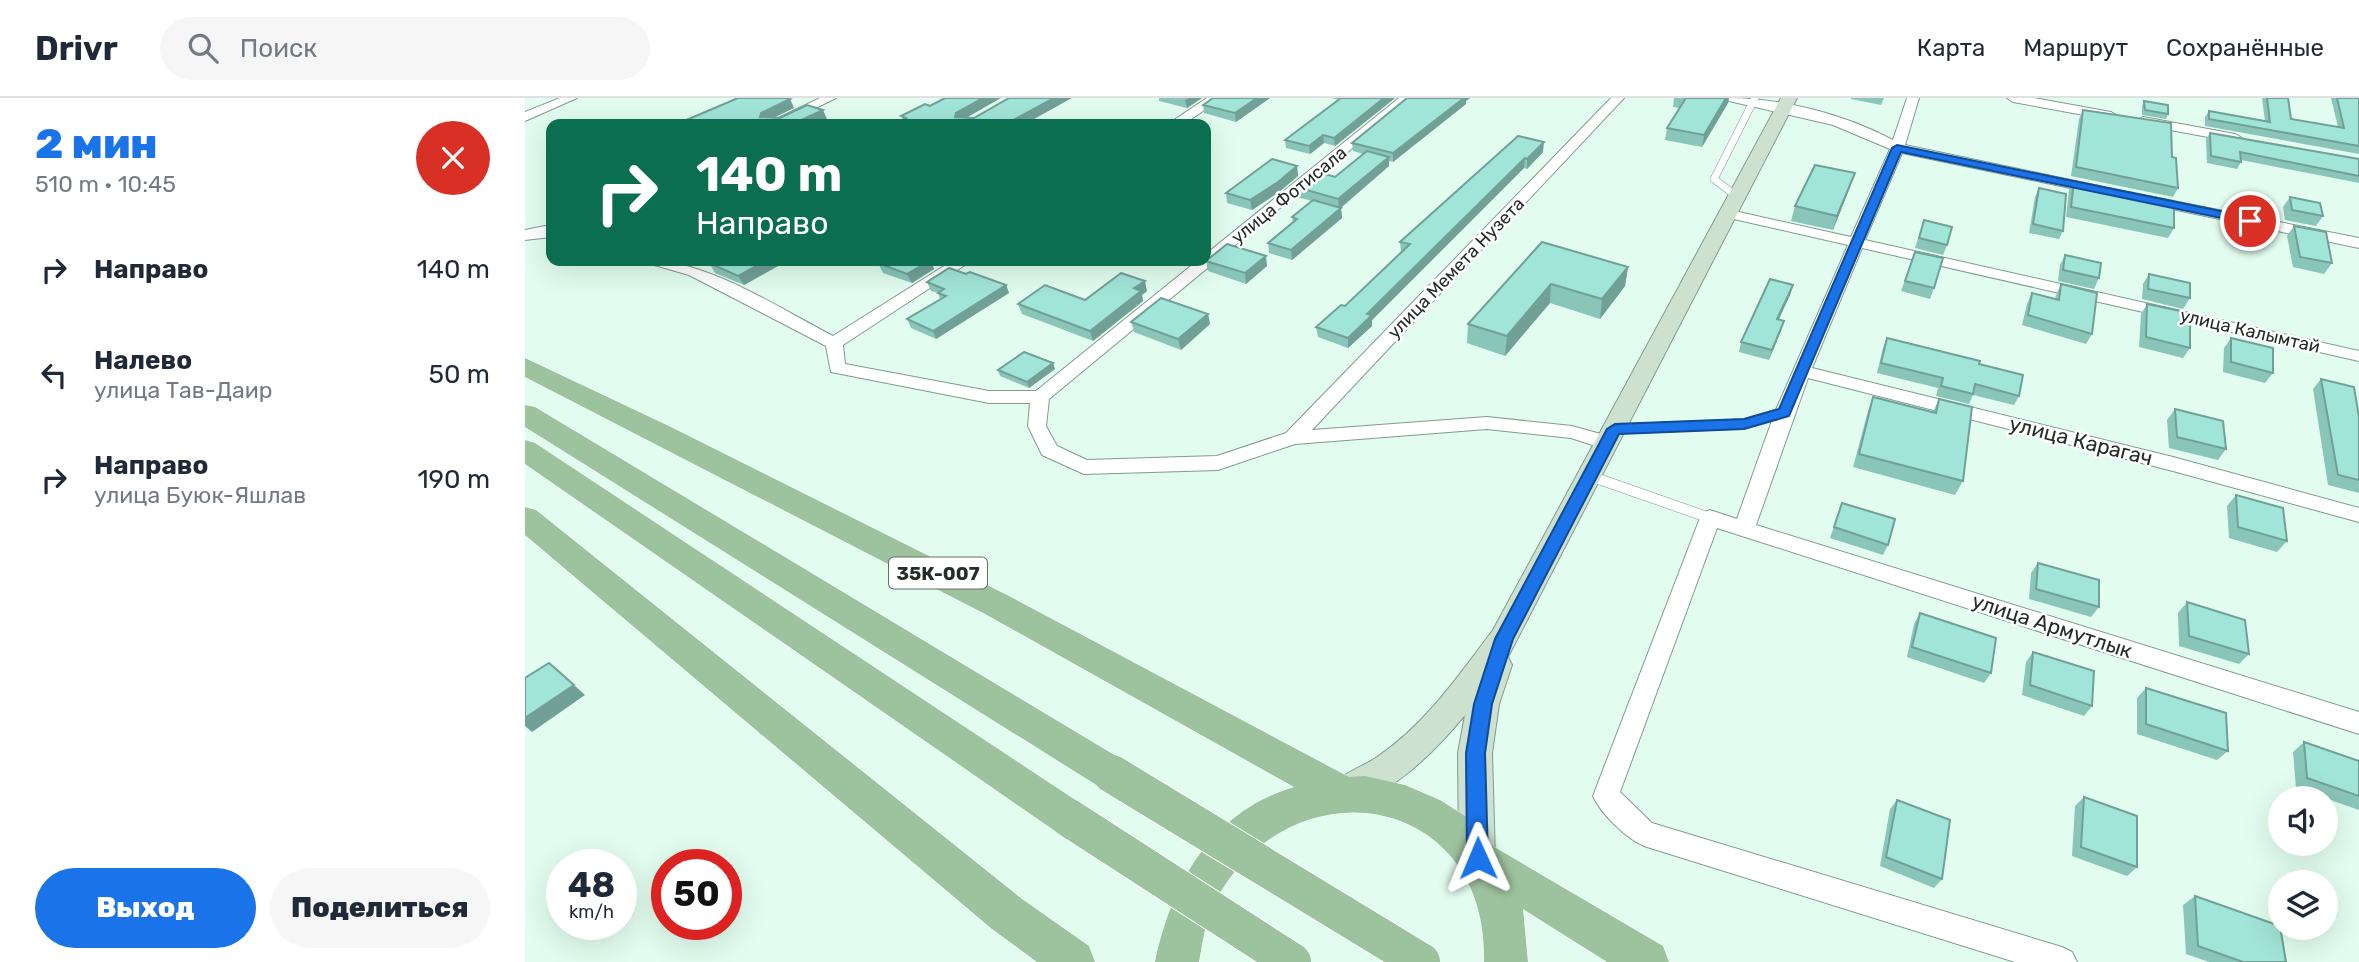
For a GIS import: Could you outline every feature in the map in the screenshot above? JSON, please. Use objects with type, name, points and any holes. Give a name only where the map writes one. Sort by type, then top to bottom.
[{"type":"main road","points":[[1344,793],[1393,766],[1429,734],[1467,690],[1504,639],[1787,103]]},
{"type":"main road","name":"35К-007","points":[[525,366],[863,534],[1344,793]]},
{"type":"main road","points":[[525,414],[1421,962]]},
{"type":"main road","points":[[525,450],[1069,818],[1292,962]]},
{"type":"main road","points":[[525,518],[996,905],[1073,962]]},
{"type":"main road","points":[[1478,858],[1475,753],[1483,704],[1504,639]]},
{"type":"main road","points":[[1177,962],[1179,938],[1193,897],[1216,861],[1245,832],[1280,810],[1317,797],[1344,793],[1387,797],[1428,812],[1463,838],[1492,878],[1507,931],[1506,962]]},
{"type":"main road","points":[[1478,858],[1647,962]]},
{"type":"street","points":[[525,117],[571,98]]},
{"type":"street","points":[[784,119],[830,98]]},
{"type":"street","points":[[1183,119],[1216,98]]},
{"type":"street","name":"улица Фотисала","points":[[1211,258],[1408,98]]},
{"type":"street","name":"улица Мемета Нузета","points":[[1293,438],[1618,98]]},
{"type":"street","points":[[1733,98],[1787,103],[1874,134],[1897,148],[2359,243]]},
{"type":"street","points":[[1744,528],[1784,412],[1897,148],[1913,98]]},
{"type":"street","points":[[2013,98],[2253,141]]},
{"type":"street","name":"улица Калымтай","points":[[1734,206],[1858,242],[2359,356]]},
{"type":"street","points":[[525,234],[546,230]]},
{"type":"street","points":[[674,266],[695,272],[834,343]]},
{"type":"street","points":[[695,272],[706,266]]},
{"type":"street","points":[[834,343],[955,266]]},
{"type":"street","name":"улица Фотисала","points":[[1040,397],[1201,266]]},
{"type":"street","points":[[834,343],[837,368],[989,397],[1040,397],[1037,426],[1049,450],[1084,467],[1218,463],[1293,438],[1487,424],[1611,436]]},
{"type":"street","name":"улица Карагач","points":[[1802,371],[2173,464],[2359,515]]},
{"type":"street","points":[[1710,518],[1606,796],[1644,833],[2062,962]]},
{"type":"street","name":"улица Армутлык","points":[[1710,518],[2359,723]]},
{"type":"lane","points":[[1734,206],[1714,179],[1754,100]]},
{"type":"lane","points":[[1611,436],[1744,424],[1784,412]]},
{"type":"lane","points":[[1590,476],[1710,518]]},
{"type":"building","points":[[738,98],[790,99],[761,113],[760,117],[780,118],[807,105],[823,110],[804,119],[689,119]]},
{"type":"building","points":[[945,98],[983,98],[956,113],[955,117],[974,118],[1009,98],[1054,98],[1015,119],[904,119],[906,118],[901,116],[925,104],[930,106]]},
{"type":"building","points":[[1213,98],[1257,98],[1235,113],[1203,105]]},
{"type":"building","points":[[1341,98],[1384,98],[1334,138],[1323,135],[1309,146],[1285,140]]},
{"type":"building","points":[[1407,98],[1464,98],[1393,153],[1352,143]]},
{"type":"building","points":[[1686,98],[1726,98],[1704,135],[1667,128]]},
{"type":"building","points":[[2267,98],[2288,98],[2291,119],[2344,128],[2337,98],[2359,98],[2359,146],[2209,119],[2209,111],[2270,122]]},
{"type":"building","points":[[2144,101],[2168,105],[2168,114],[2145,110]]},
{"type":"building","points":[[2083,110],[2171,123],[2172,157],[2176,158],[2178,188],[2076,167]]},
{"type":"building","points":[[2210,133],[2359,159],[2359,176],[2240,152],[2241,162],[2211,156]]},
{"type":"building","points":[[1518,136],[1544,142],[1367,314],[1372,315],[1348,338],[1316,327],[1341,305],[1345,306],[1410,244],[1400,242]]},
{"type":"building","points":[[1367,151],[1389,157],[1338,199],[1296,187],[1315,171],[1335,177]]},
{"type":"building","points":[[1272,159],[1297,166],[1250,200],[1226,193]]},
{"type":"building","points":[[1815,165],[1855,173],[1837,216],[1795,206]]},
{"type":"building","points":[[2074,181],[2174,201],[2174,228],[2071,207]]},
{"type":"building","points":[[2039,188],[2066,194],[2063,231],[2033,224]]},
{"type":"building","points":[[2290,197],[2320,203],[2323,216],[2292,210]]},
{"type":"building","points":[[1313,200],[1341,208],[1291,250],[1268,243],[1297,219],[1292,217]]},
{"type":"building","points":[[1924,220],[1952,227],[1947,245],[1919,238]]},
{"type":"building","points":[[2294,226],[2326,232],[2332,263],[2300,257]]},
{"type":"building","points":[[1542,242],[1628,267],[1602,299],[1551,284],[1507,336],[1468,324]]},
{"type":"building","points":[[1227,244],[1266,256],[1245,273],[1211,263],[1211,257]]},
{"type":"building","points":[[1915,252],[1943,258],[1934,288],[1905,281]]},
{"type":"building","points":[[2065,255],[2101,263],[2099,278],[2063,270]]},
{"type":"building","points":[[716,266],[756,266],[738,276]]},
{"type":"building","points":[[886,266],[921,266],[907,274]]},
{"type":"building","points":[[949,268],[966,274],[970,272],[1006,285],[933,331],[907,319],[946,296],[938,293],[944,289],[927,282]]},
{"type":"building","points":[[1121,273],[1145,281],[1134,288],[1141,291],[1090,331],[1018,304],[1045,285],[1085,300]]},
{"type":"building","points":[[2149,274],[2190,283],[2190,298],[2148,289]]},
{"type":"building","points":[[1770,279],[1793,285],[1777,319],[1784,321],[1772,350],[1741,342]]},
{"type":"building","points":[[2061,284],[2097,293],[2092,334],[2028,315],[2032,293],[2059,300]]},
{"type":"building","points":[[1161,298],[1208,314],[1178,339],[1131,322]]},
{"type":"building","points":[[2147,304],[2190,313],[2190,348],[2146,337]]},
{"type":"building","points":[[1887,338],[1980,361],[1979,364],[2023,375],[2019,396],[1975,384],[1973,394],[1941,386],[1943,378],[1881,363]]},
{"type":"building","points":[[2231,338],[2273,348],[2273,373],[2231,362]]},
{"type":"building","points":[[1024,352],[1053,363],[1027,382],[998,370]]},
{"type":"building","points":[[2321,379],[2354,387],[2359,417],[2359,480],[2338,475]]},
{"type":"building","points":[[1873,397],[1936,413],[1939,399],[1972,407],[1963,481],[1859,454]]},
{"type":"building","points":[[2175,409],[2223,421],[2226,449],[2177,437]]},
{"type":"building","points":[[2236,495],[2283,508],[2287,541],[2238,527]]},
{"type":"building","points":[[1842,503],[1895,519],[1888,545],[1834,527]]},
{"type":"building","points":[[2038,563],[2099,580],[2099,607],[2036,589]]},
{"type":"building","points":[[2187,602],[2245,620],[2249,654],[2189,636]]},
{"type":"building","points":[[1920,613],[1996,638],[1991,673],[1912,647]]},
{"type":"building","points":[[2033,652],[2094,671],[2092,706],[2030,685]]},
{"type":"building","points":[[549,663],[574,685],[525,718],[525,678]]},
{"type":"building","points":[[2146,688],[2226,713],[2228,751],[2146,724]]},
{"type":"building","points":[[2304,742],[2359,761],[2359,796],[2338,789],[2338,786],[2307,778]]},
{"type":"building","points":[[2084,797],[2137,816],[2137,867],[2081,847]]},
{"type":"building","points":[[1897,800],[1950,820],[1942,879],[1886,857]]},
{"type":"building","points":[[2195,896],[2268,922],[2268,940],[2282,940],[2286,962],[2243,962],[2198,946]]},
{"type":"route","points":[[1478,858],[1475,753],[1483,704],[1504,639],[1615,429],[1744,424],[1784,412],[1897,148],[2250,221]]}]
